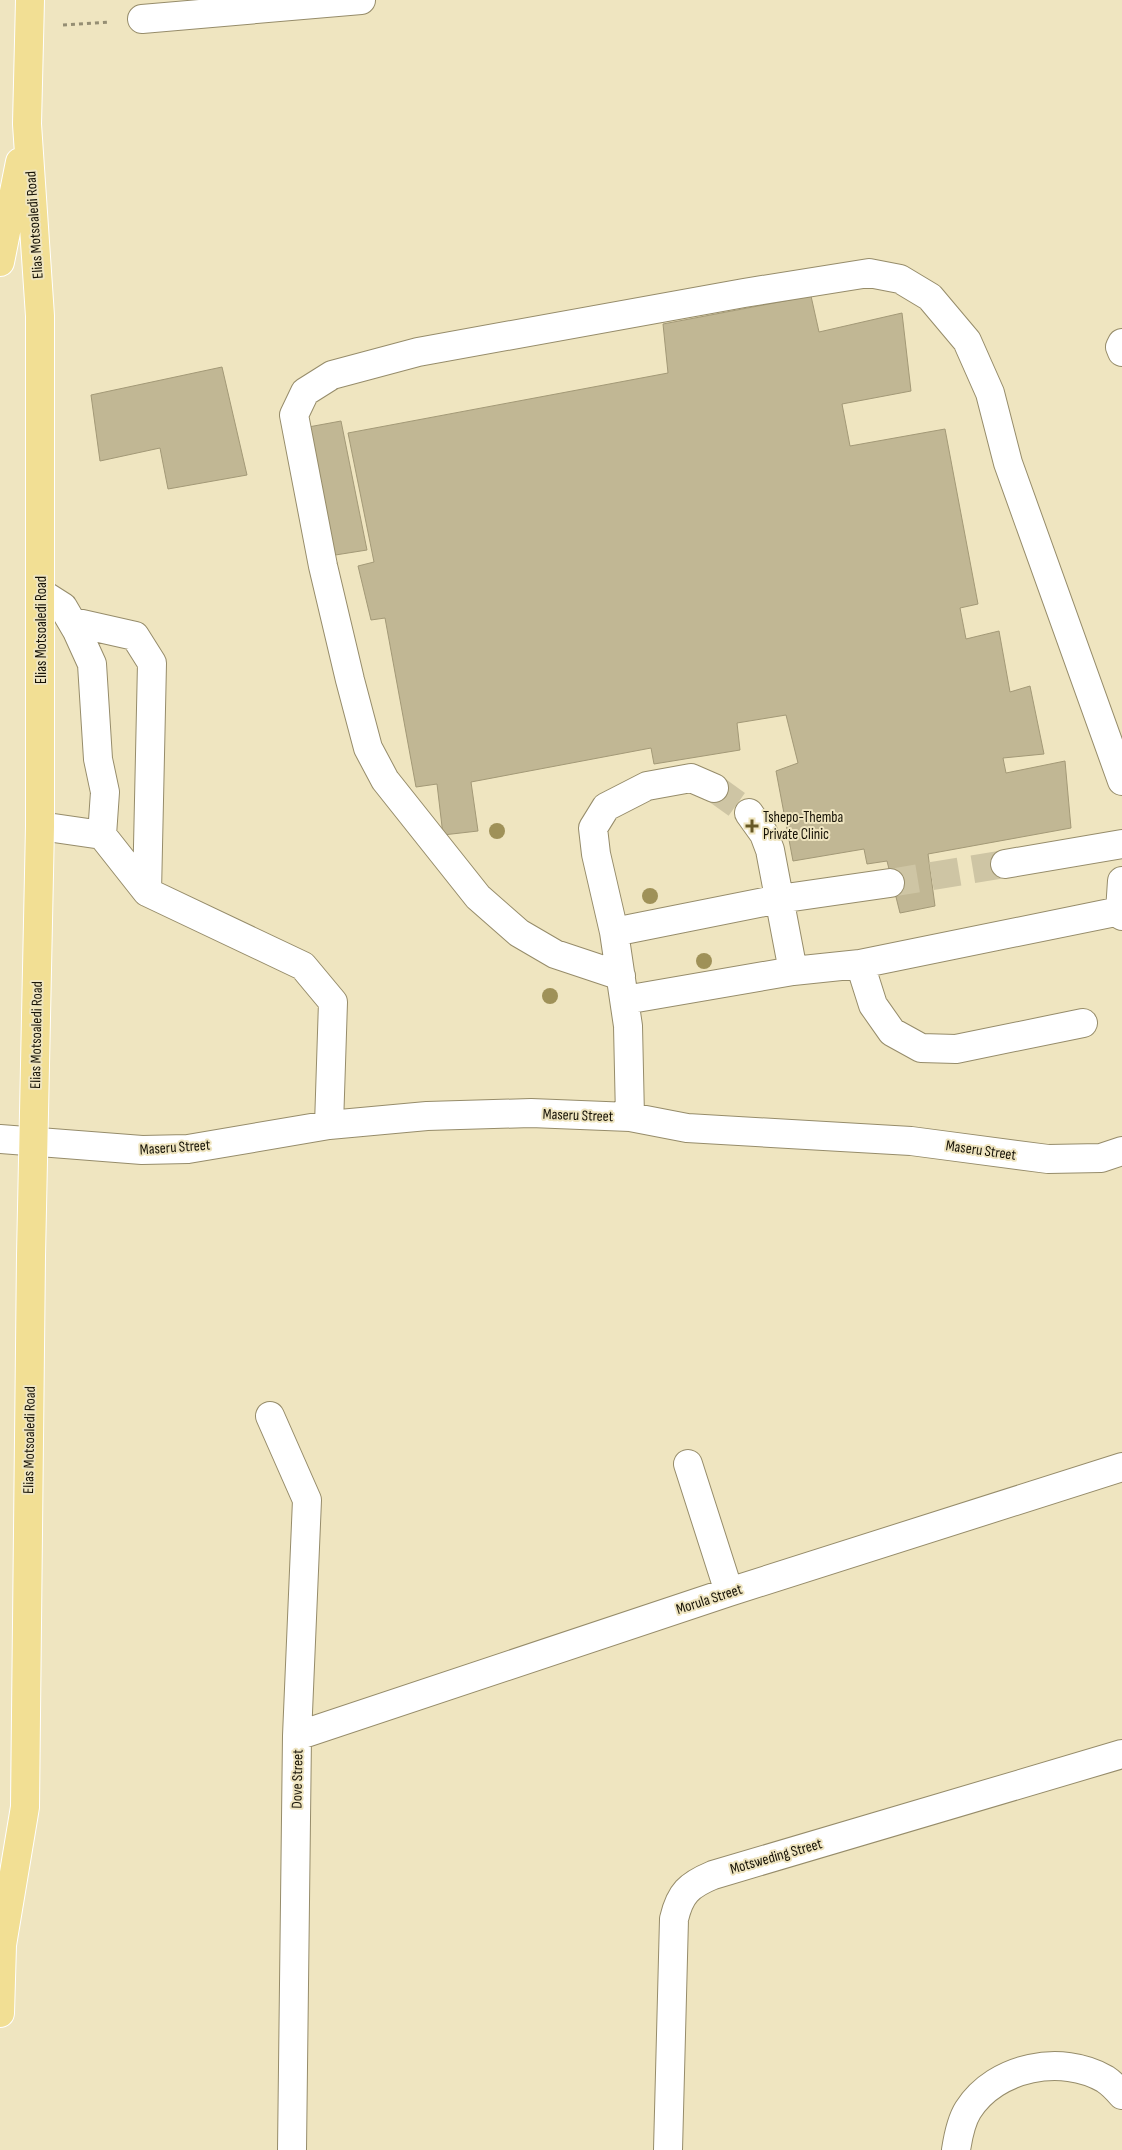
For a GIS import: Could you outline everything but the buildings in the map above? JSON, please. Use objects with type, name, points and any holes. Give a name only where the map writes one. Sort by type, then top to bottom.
[{"type":"main road","name":"Elias Motsoaledi Road","points":[[0,2013],[1,1939],[25,1806],[33,1141],[40,826],[40,316],[27,124],[31,28],[30,0]]},
{"type":"main road","name":"Elias Motsoaledi Road","points":[[0,262],[27,124]]},
{"type":"street","points":[[142,19],[361,0]]},
{"type":"street","points":[[1122,781],[1008,463],[990,393],[966,341],[930,297],[900,279],[868,273],[754,291],[418,352],[332,375],[305,392],[294,415],[323,566],[368,748],[385,780],[478,897],[519,933],[555,954],[623,988],[860,964],[1121,913],[1122,881]]},
{"type":"street","points":[[1122,343],[1122,352]]},
{"type":"street","points":[[41,593],[63,607],[92,664],[98,759],[106,792],[102,835]]},
{"type":"street","points":[[72,622],[136,636],[152,663],[147,892]]},
{"type":"street","points":[[630,1117],[628,1026],[614,932],[596,854],[593,828],[606,807],[647,786],[691,778],[714,788]]},
{"type":"street","points":[[749,813],[764,834],[770,850],[793,971]]},
{"type":"street","points":[[40,826],[102,835],[147,892],[303,966],[334,1002],[329,1125]]},
{"type":"street","points":[[1006,864],[1122,844]]},
{"type":"street","points":[[614,932],[779,899],[890,884]]},
{"type":"street","points":[[860,964],[873,1005],[892,1032],[921,1048],[956,1049],[1083,1023]]},
{"type":"street","name":"Maseru Street","points":[[0,1139],[142,1150],[188,1149],[329,1125],[456,1114],[531,1113],[630,1117],[687,1128],[911,1140],[1048,1159],[1101,1158],[1122,1151]]},
{"type":"street","name":"Dove Street","points":[[270,1416],[307,1500],[297,1736],[292,2150]]},
{"type":"street","points":[[688,1464],[729,1592]]},
{"type":"street","name":"Morula Street","points":[[297,1736],[729,1592],[1122,1467]]},
{"type":"street","name":"Motsweding Street","points":[[668,2150],[674,1919],[678,1903],[689,1888],[713,1875],[1122,1754]]},
{"type":"street","points":[[956,2150],[968,2110],[978,2098],[990,2087],[1027,2070],[1048,2065],[1066,2065],[1087,2070],[1107,2080],[1122,2095]]},
{"type":"path","points":[[31,28],[142,19]]},
{"type":"tunnel","points":[[714,788],[749,813]]},
{"type":"tunnel","points":[[890,883],[1005,864]]},
{"type":"place","name":"Tshepo-Themba Private Clinic","points":[[752,826]]}]
